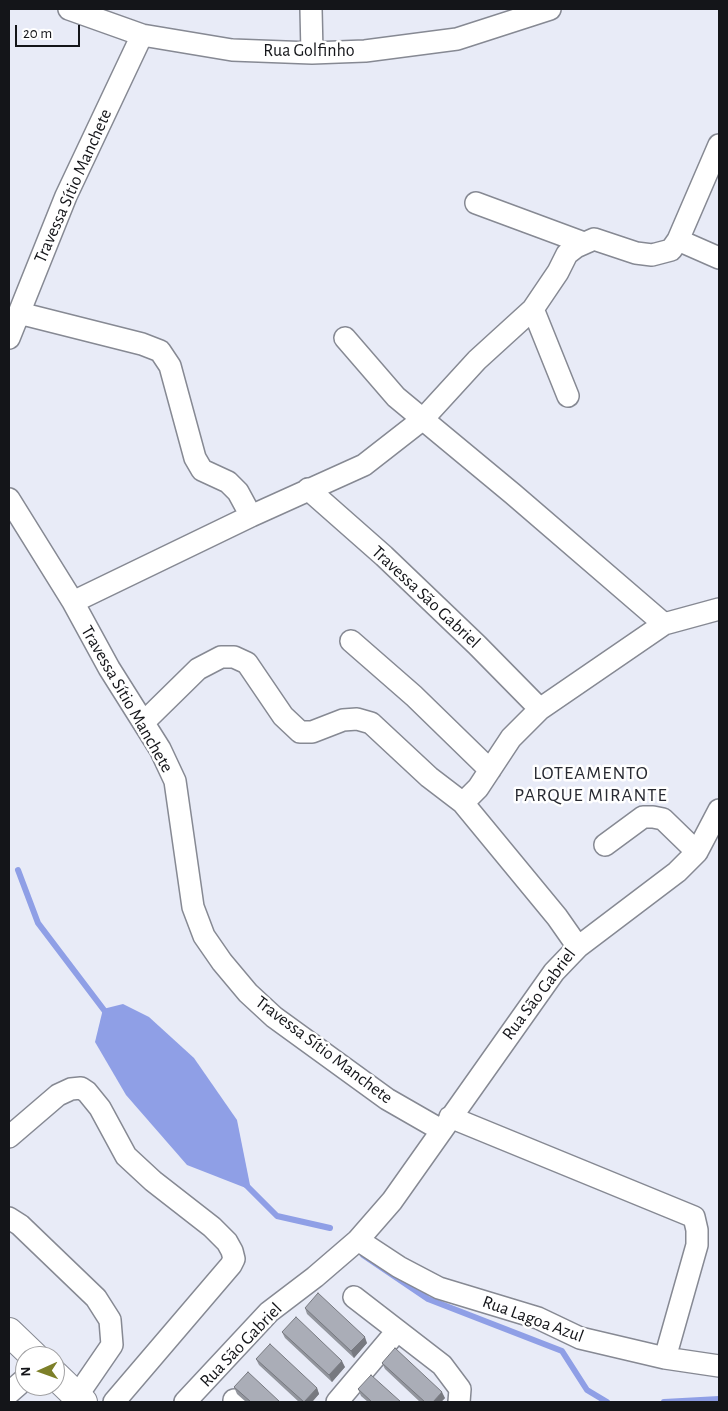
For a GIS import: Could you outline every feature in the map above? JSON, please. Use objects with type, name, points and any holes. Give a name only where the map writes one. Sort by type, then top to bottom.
[{"type":"main road","points":[[10,1335],[23,1346]]},
{"type":"main road","points":[[65,1385],[80,1399]]},
{"type":"street","name":"Rua Golfinho","points":[[68,9],[142,36],[232,50],[312,52],[365,51],[457,39],[550,9]]},
{"type":"street","points":[[311,9],[312,52]]},
{"type":"street","name":"Travessa Sítio Manchete","points":[[9,338],[66,196],[142,36]]},
{"type":"street","points":[[73,602],[308,489],[364,465],[423,419],[477,360],[533,309],[576,249],[594,239],[602,240],[623,250],[652,255],[671,250],[678,240],[719,145]]},
{"type":"street","points":[[476,203],[576,249]]},
{"type":"street","points":[[678,240],[719,258]]},
{"type":"street","points":[[533,309],[568,396]]},
{"type":"street","points":[[19,313],[142,344],[160,351],[170,366],[198,464],[202,470],[228,482],[238,492],[251,516]]},
{"type":"street","points":[[344,338],[396,397],[664,624]]},
{"type":"street","name":"Travessa São Gabriel","points":[[308,489],[384,556],[540,709]]},
{"type":"street","name":"Travessa Sítio Manchete","points":[[9,500],[73,602],[109,668],[160,749],[174,781],[188,859],[193,907],[204,936],[222,962],[248,993],[274,1017],[387,1099],[445,1123],[694,1217],[697,1230],[697,1245],[665,1358]]},
{"type":"street","points":[[463,803],[478,788],[511,738],[540,709],[664,624],[719,609]]},
{"type":"street","points":[[351,641],[414,696],[490,770]]},
{"type":"street","name":"Rua São Gabriel","points":[[144,722],[198,669],[221,657],[234,657],[246,663],[283,716],[300,732],[312,732],[343,720],[358,719],[371,723],[429,777],[463,803],[557,917],[578,947],[541,988],[392,1201],[358,1240],[315,1277],[268,1312],[185,1402]]},
{"type":"street","points":[[578,947],[677,872],[697,852],[719,810]]},
{"type":"street","points":[[605,845],[643,817],[654,817],[663,818],[697,852]]},
{"type":"street","points":[[9,1137],[58,1095],[71,1089],[81,1088],[87,1092],[100,1108],[126,1156],[153,1181],[212,1227],[228,1242],[232,1252],[234,1259],[232,1265],[114,1402]]},
{"type":"street","points":[[9,1218],[20,1226],[96,1298],[110,1320],[112,1345],[80,1399]]},
{"type":"street","name":"Rua Lagoa Azul","points":[[358,1240],[439,1288],[538,1318],[580,1338],[665,1358],[719,1366]]},
{"type":"street","points":[[354,1296],[442,1365],[460,1388],[459,1402]]},
{"type":"street","points":[[337,1402],[397,1331]]},
{"type":"water","points":[[123,1004],[149,1017],[194,1058],[237,1120],[251,1190],[187,1165],[126,1095],[95,1042],[103,1009]]},
{"type":"building","points":[[318,1293],[365,1337],[351,1351],[305,1308]]},
{"type":"building","points":[[296,1317],[342,1361],[329,1375],[282,1332]]},
{"type":"building","points":[[270,1344],[317,1388],[304,1402],[256,1359]]},
{"type":"building","points":[[395,1348],[442,1392],[433,1402],[425,1402],[382,1363]]},
{"type":"building","points":[[248,1372],[280,1402],[251,1402],[234,1387]]},
{"type":"building","points":[[371,1375],[401,1402],[372,1402],[358,1389]]},
{"type":"waterway","points":[[18,870],[38,923],[107,1014]]},
{"type":"waterway","points":[[246,1185],[277,1216],[330,1228]]},
{"type":"waterway","points":[[363,1255],[428,1299],[562,1351],[587,1390],[607,1402]]},
{"type":"waterway","points":[[664,1402],[719,1399]]},
{"type":"district","name":"LOTEAMENTO PARQUE MIRANTE","points":[[591,784]]}]
